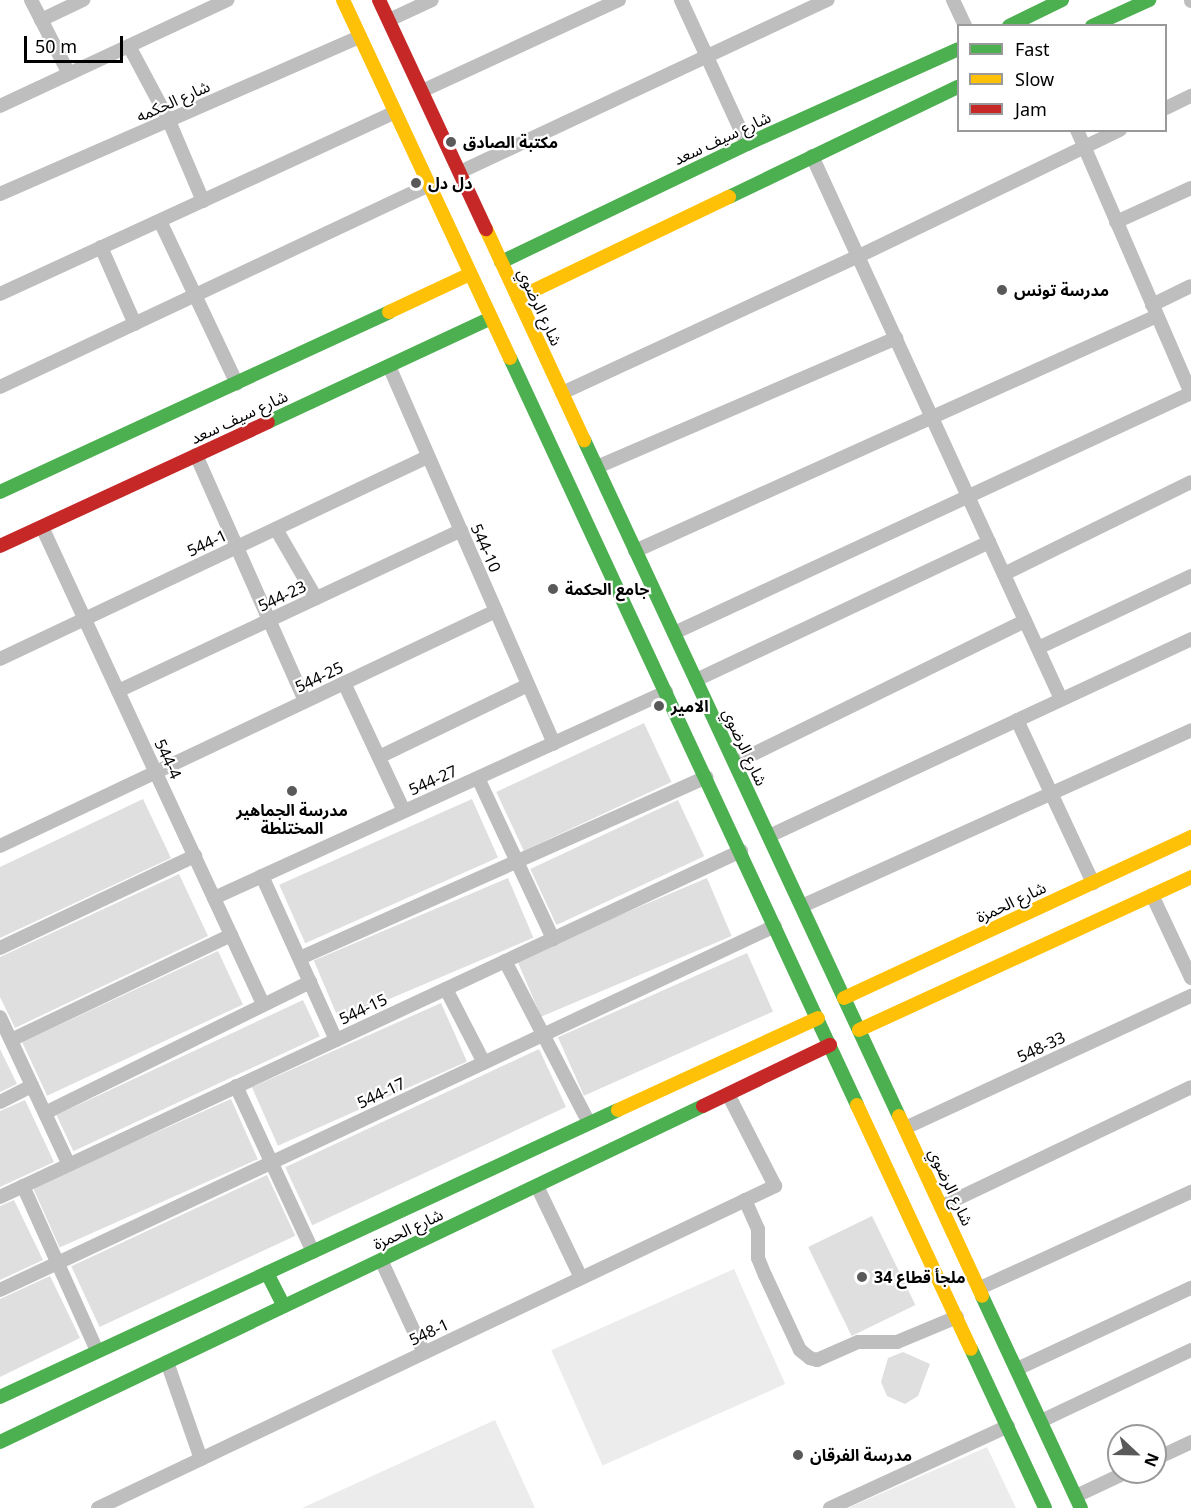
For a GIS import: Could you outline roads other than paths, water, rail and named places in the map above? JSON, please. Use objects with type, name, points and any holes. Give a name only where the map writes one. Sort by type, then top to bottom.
[{"type":"street","points":[[31,0],[69,74]]},
{"type":"street","points":[[41,20],[83,0]]},
{"type":"street","name":"شارع الرضوي","points":[[343,0],[491,318],[658,629],[696,680],[1079,1502]]},
{"type":"street","name":"شارع الرضوي","points":[[379,0],[635,550],[658,629],[666,692],[1045,1508]]},
{"type":"street","points":[[389,20],[432,0]]},
{"type":"street","points":[[422,91],[619,0]]},
{"type":"street","points":[[681,0],[709,56],[747,144]]},
{"type":"street","points":[[459,172],[828,0]]},
{"type":"street","points":[[953,0],[963,24]]},
{"type":"street","points":[[1013,24],[1062,0]]},
{"type":"street","points":[[1096,24],[1149,0]]},
{"type":"street","points":[[0,106],[218,2]]},
{"type":"street","name":"شارع الحكمه","points":[[0,194],[360,37]]},
{"type":"street","points":[[129,46],[169,121],[203,201]]},
{"type":"street","name":"شارع سيف سعد","points":[[501,262],[747,144],[955,51]]},
{"type":"street","points":[[518,298],[957,87]]},
{"type":"street","points":[[1167,108],[1191,96]]},
{"type":"street","points":[[0,294],[395,112]]},
{"type":"street","points":[[658,629],[968,496],[1191,394],[1078,132]]},
{"type":"street","points":[[562,393],[859,256],[1116,132]]},
{"type":"street","points":[[812,156],[1061,699]]},
{"type":"street","points":[[0,387],[429,185]]},
{"type":"street","points":[[1116,222],[1191,188]]},
{"type":"street","points":[[159,221],[197,295],[237,384]]},
{"type":"street","points":[[101,248],[135,324]]},
{"type":"street","name":"شارع سيف سعد","points":[[0,492],[470,274]]},
{"type":"street","points":[[635,550],[1155,310],[1191,286]]},
{"type":"street","name":"شارع سيف سعد","points":[[0,546],[491,318]]},
{"type":"street","points":[[597,467],[896,338]]},
{"type":"street","name":"544-10","points":[[389,366],[554,743]]},
{"type":"street","points":[[196,455],[305,701]]},
{"type":"street","name":"544-1","points":[[0,659],[428,457]]},
{"type":"street","points":[[1004,574],[1191,482]]},
{"type":"street","name":"544-4","points":[[42,527],[263,1005]]},
{"type":"street","points":[[276,529],[316,598]]},
{"type":"street","name":"544-23","points":[[118,691],[461,530]]},
{"type":"street","points":[[696,680],[989,542]]},
{"type":"street","points":[[1038,648],[1191,576]]},
{"type":"street","name":"544-25","points":[[0,846],[496,611]]},
{"type":"street","points":[[735,763],[1025,621]]},
{"type":"street","points":[[769,836],[1191,639]]},
{"type":"street","points":[[344,683],[404,811]]},
{"type":"street","points":[[379,757],[528,685]]},
{"type":"street","name":"544-27","points":[[214,898],[666,692]]},
{"type":"street","points":[[1017,720],[1093,883]]},
{"type":"street","points":[[801,906],[1191,730]]},
{"type":"street","points":[[300,958],[706,777]]},
{"type":"street","points":[[478,778],[553,939]]},
{"type":"street","name":"شارع الحمزة","points":[[844,998],[1191,837]]},
{"type":"street","name":"544-15","points":[[0,1197],[741,851]]},
{"type":"street","points":[[0,948],[195,856]]},
{"type":"street","points":[[262,876],[336,1040]]},
{"type":"street","points":[[859,1030],[1191,877]]},
{"type":"street","points":[[1152,895],[1191,978]]},
{"type":"street","name":"544-17","points":[[0,1290],[775,926]]},
{"type":"street","points":[[11,1041],[231,934]]},
{"type":"street","points":[[505,962],[589,1123]]},
{"type":"street","points":[[45,1113],[310,982]]},
{"type":"street","points":[[446,989],[484,1063]]},
{"type":"street","name":"548-33","points":[[905,1128],[1191,996]]},
{"type":"street","points":[[0,1017],[69,1165]]},
{"type":"street","name":"شارع الحمزة","points":[[0,1397],[818,1018]]},
{"type":"street","name":"شارع الحمزة","points":[[0,1442],[830,1045]]},
{"type":"street","points":[[0,1102],[32,1086]]},
{"type":"street","points":[[236,1086],[313,1252]]},
{"type":"street","points":[[942,1206],[1191,1087]]},
{"type":"street","name":"548-1","points":[[98,1508],[775,1186],[728,1094]]},
{"type":"street","points":[[23,1186],[97,1351]]},
{"type":"street","points":[[537,1186],[581,1278]]},
{"type":"street","points":[[980,1288],[1191,1192]]},
{"type":"street","points":[[745,1200],[759,1229],[758,1258],[800,1350],[810,1358],[817,1360],[858,1342],[897,1342],[957,1317]]},
{"type":"street","points":[[381,1260],[424,1353]]},
{"type":"street","points":[[267,1273],[284,1306]]},
{"type":"street","points":[[1017,1370],[1191,1288]]},
{"type":"street","points":[[974,1352],[1004,1340]]},
{"type":"street","points":[[1041,1421],[1191,1350]]},
{"type":"street","points":[[167,1362],[201,1459]]},
{"type":"street","points":[[830,1508],[1008,1426]]},
{"type":"street","points":[[1167,1453],[1191,1442]]},
{"type":"street","points":[[1079,1502],[1108,1484]]},
{"type":"place","name":"مكتبة الصادق","points":[[451,142]]},
{"type":"place","name":"دل دل","points":[[416,183]]},
{"type":"place","name":"مدرسة تونس","points":[[1002,290]]},
{"type":"place","name":"جامع الحكمة","points":[[553,589]]},
{"type":"place","name":"الامير","points":[[659,706]]},
{"type":"place","name":"مدرسة الجماهير المختلطة","points":[[292,791]]},
{"type":"place","name":"ملجأ قطاع 34","points":[[862,1277]]},
{"type":"place","name":"مدرسة الفرقان","points":[[798,1455]]}]
